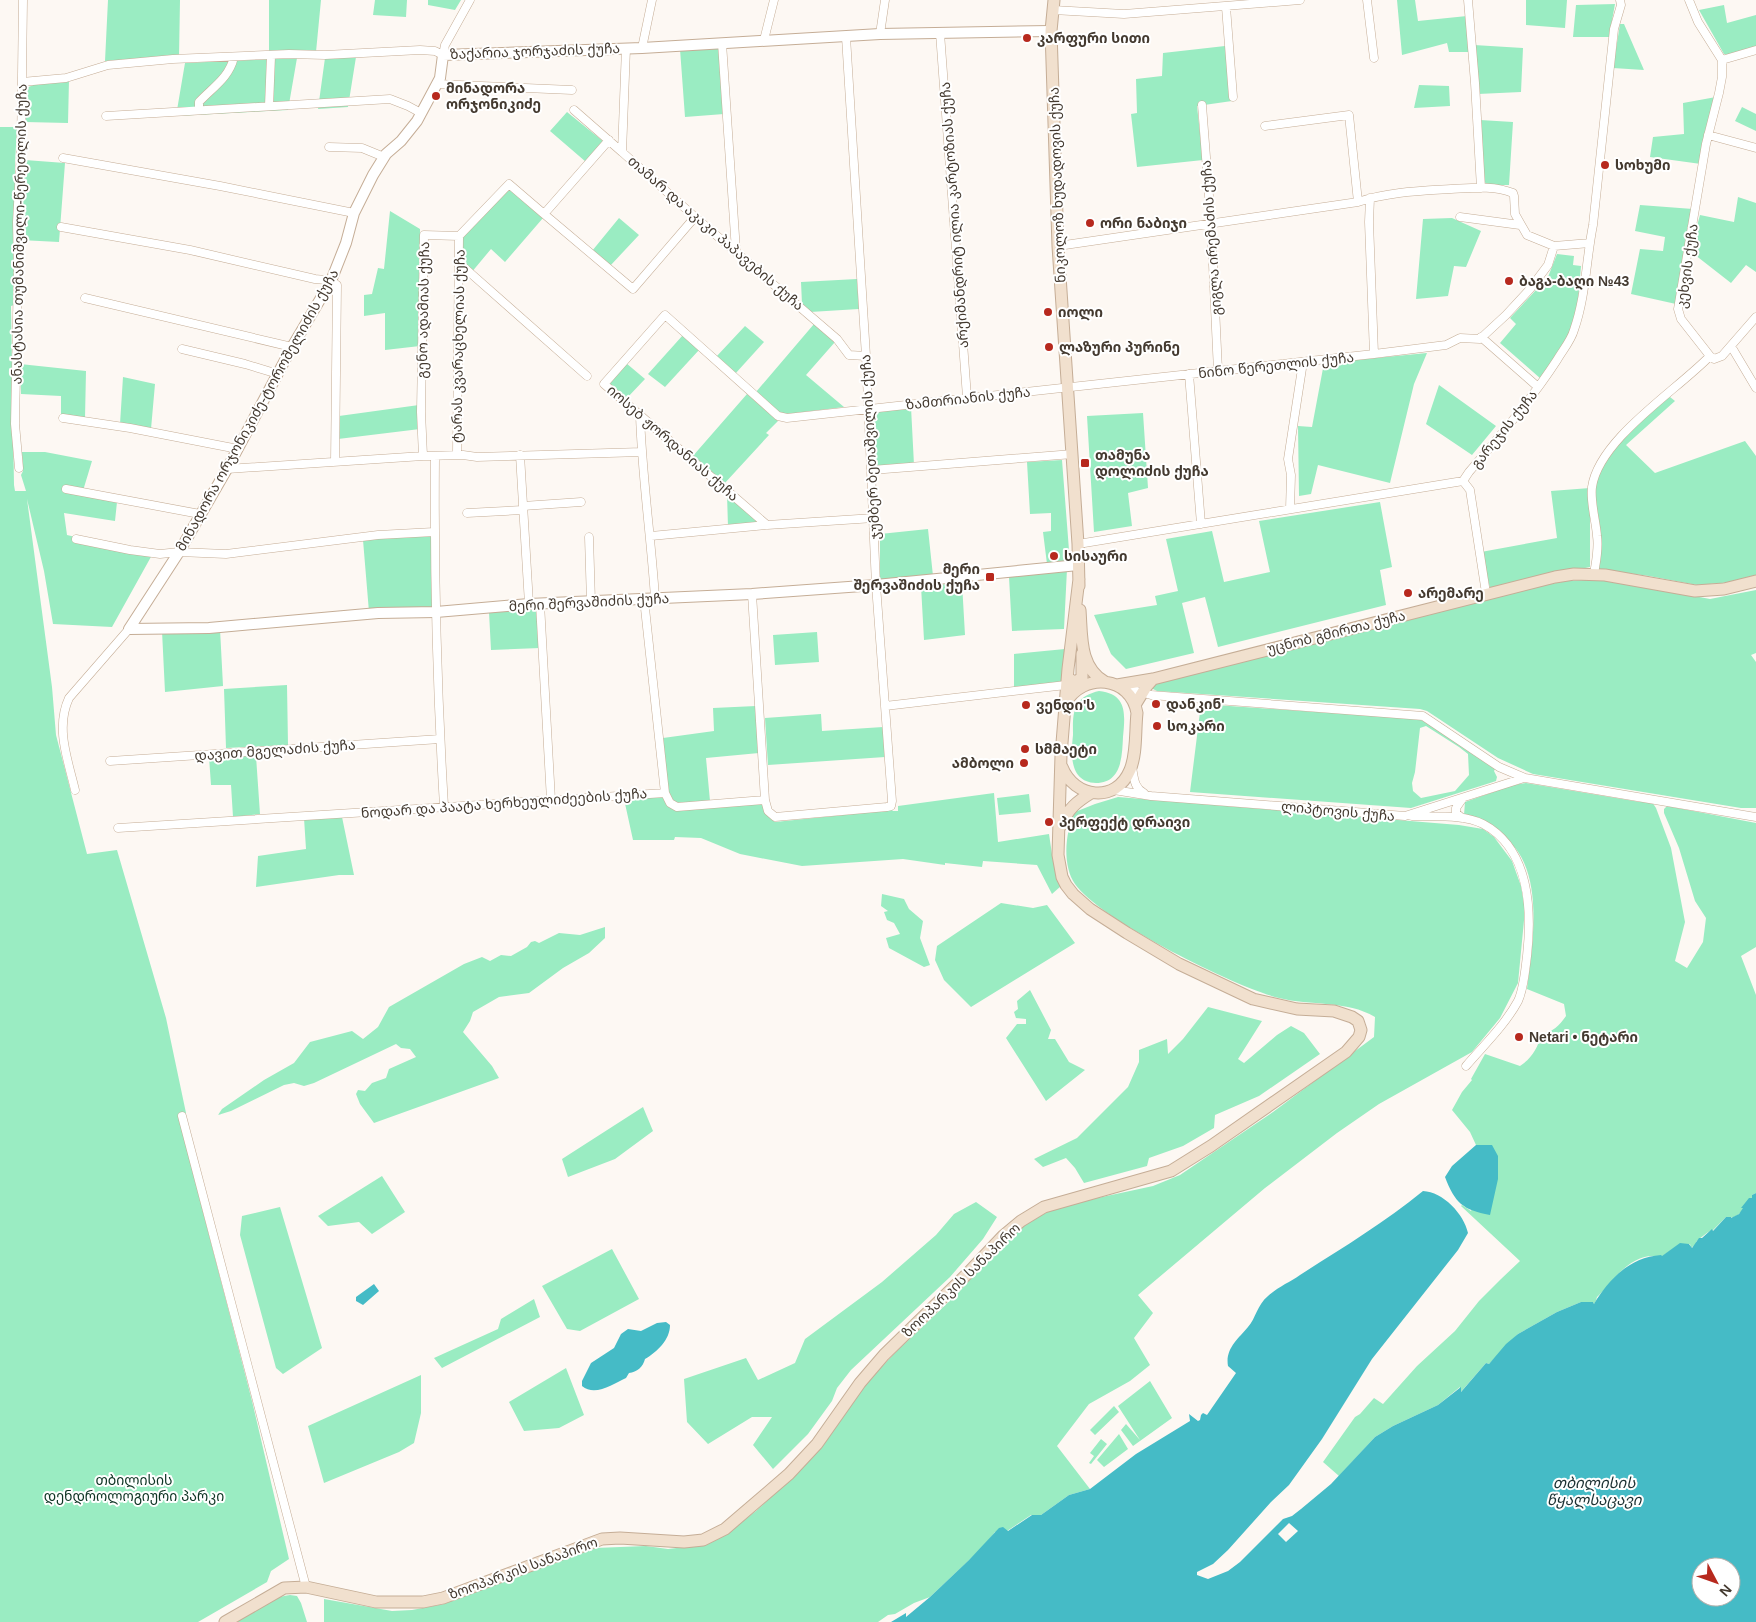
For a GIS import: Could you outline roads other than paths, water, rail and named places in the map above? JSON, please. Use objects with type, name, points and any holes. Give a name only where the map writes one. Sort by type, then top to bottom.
[{"type":"main road","name":"ნიკოლოზ ხუდადოვის ქუჩა","points":[[1053,5],[1051,31],[1058,246],[1073,454],[1082,647],[1087,661],[1095,673],[1131,698],[1136,705]]},
{"type":"main road","name":"უცნობ გმირთა ქუჩა","points":[[1111,684],[1153,679],[1555,577],[1594,574],[1694,591],[1724,589],[1756,581]]},
{"type":"main road","name":"ნიკოლოზ ხუდადოვის ქუჩა","points":[[1059,836],[1066,685],[1079,578]]},
{"type":"main road","points":[[1068,669],[1073,681],[1082,678],[1082,647]]},
{"type":"main road","points":[[1059,836],[1062,822],[1068,811],[1091,793],[1114,790],[1129,772],[1132,762],[1137,713],[1136,705],[1142,693],[1153,679]]},
{"type":"main road","points":[[1065,705],[1074,692],[1083,685],[1091,682],[1111,684]]},
{"type":"main road","points":[[1061,765],[1069,781],[1076,787],[1091,793]]},
{"type":"main road","name":"ზოოპარკის სანაპირო","points":[[225,1622],[284,1588],[306,1587],[376,1602],[423,1602],[462,1592],[602,1539],[620,1538],[684,1542],[703,1540],[715,1535],[789,1474],[817,1444],[860,1383],[884,1355],[1003,1236],[1021,1221],[1044,1207],[1171,1171],[1211,1146],[1346,1052],[1359,1037],[1361,1030],[1358,1021],[1352,1017],[1334,1011],[1297,1008],[1253,999],[1179,964],[1090,909],[1073,894],[1062,877],[1058,855],[1059,836]]},
{"type":"street","name":"ანასტასია თუმანიშვილი-წერეთლის ქუჩა","points":[[19,468],[16,424],[18,269],[16,222],[24,0]]},
{"type":"street","points":[[443,55],[445,45],[470,0]]},
{"type":"street","points":[[642,48],[652,0]]},
{"type":"street","points":[[764,40],[774,0]]},
{"type":"street","points":[[880,34],[885,0]]},
{"type":"street","points":[[1053,5],[1124,14],[1300,0]]},
{"type":"street","points":[[1367,0],[1374,58]]},
{"type":"street","points":[[1468,0],[1481,188]]},
{"type":"street","name":"გარეჯის ქუჩა","points":[[1078,544],[1463,481],[1517,417],[1574,332],[1584,294],[1594,225],[1614,29],[1621,5],[1620,0]]},
{"type":"street","points":[[1689,0],[1698,22],[1722,60],[1756,50]]},
{"type":"street","points":[[1226,7],[1233,97]]},
{"type":"street","name":"ზაქარია ჯორჯაძის ქუჩა","points":[[22,82],[66,78],[108,65],[173,59],[325,55],[420,50],[435,51],[443,55],[642,48],[880,34],[1051,31]]},
{"type":"street","name":"არქიმანდრიტ ილია კარტოზიას ქუჩა","points":[[940,33],[968,397]]},
{"type":"street","name":"ჯუმბერ ბეთაშვილის ქუჩა","points":[[846,37],[866,356],[876,585],[885,706]]},
{"type":"street","points":[[722,43],[736,251]]},
{"type":"street","name":"თამარ და აკაკი პაპავების ქუჩა","points":[[626,48],[622,152],[837,339],[849,355],[866,356]]},
{"type":"street","name":"მინადორა ორჯონიკიძე-ტოროშელიძის ქუჩა","points":[[75,790],[63,737],[63,710],[69,698],[129,629],[179,552],[227,469],[292,347],[331,281],[346,243],[354,213],[373,175],[384,157],[401,141],[421,114],[437,84],[443,64],[443,55]]},
{"type":"street","points":[[269,106],[271,56]]},
{"type":"street","points":[[199,110],[199,102],[225,78],[234,57]]},
{"type":"street","name":"კეხვის ქუჩა","points":[[1710,356],[1681,319],[1678,309],[1708,135],[1719,93],[1722,60]]},
{"type":"street","points":[[437,84],[572,90]]},
{"type":"street","points":[[106,116],[390,99],[408,106],[421,114]]},
{"type":"street","name":"გიგლა ირემაძის ქუჩა","points":[[1202,105],[1211,222],[1218,371]]},
{"type":"street","points":[[574,110],[622,152]]},
{"type":"street","points":[[1265,126],[1350,116],[1358,202]]},
{"type":"street","points":[[1708,135],[1756,148]]},
{"type":"street","points":[[544,214],[609,140]]},
{"type":"street","points":[[329,147],[362,148],[384,157]]},
{"type":"street","points":[[63,158],[220,186],[354,213]]},
{"type":"street","points":[[459,236],[509,184],[633,289],[695,217]]},
{"type":"street","points":[[1058,246],[1211,222],[1358,202],[1390,193],[1481,188],[1499,189],[1513,193],[1514,214],[1527,235],[1554,246],[1590,243]]},
{"type":"street","points":[[1370,198],[1369,222],[1374,354]]},
{"type":"street","points":[[1460,217],[1520,225]]},
{"type":"street","points":[[61,227],[190,250],[331,281],[337,285],[336,462]]},
{"type":"street","name":"გენო ადამიას ქუჩა","points":[[422,456],[424,235],[459,236]]},
{"type":"street","name":"ტარას კვარაცხელიას ქუჩა","points":[[457,456],[459,236]]},
{"type":"street","points":[[1538,387],[1481,337],[1530,290],[1548,265],[1554,246]]},
{"type":"street","points":[[459,263],[587,376]]},
{"type":"street","points":[[85,298],[292,347]]},
{"type":"street","name":"იოსებ ჟორდანიას ქუჩა","points":[[767,525],[604,384],[665,315],[778,416],[787,418],[868,409]]},
{"type":"street","points":[[1594,574],[1598,554],[1598,538],[1592,488],[1597,469],[1614,444],[1654,405],[1694,373],[1710,356],[1718,359],[1756,317]]},
{"type":"street","name":"ნინო წერეთლის ქუჩა","points":[[1068,388],[1374,354],[1446,345],[1460,338],[1481,337]]},
{"type":"street","points":[[1730,346],[1756,388]]},
{"type":"street","points":[[182,349],[278,374]]},
{"type":"street","points":[[1290,509],[1291,475],[1288,459],[1303,362]]},
{"type":"street","points":[[1189,374],[1201,524]]},
{"type":"street","name":"ზამთრიანის ქუჩა","points":[[868,409],[1068,388]]},
{"type":"street","points":[[640,415],[651,536],[650,599],[665,793]]},
{"type":"street","points":[[63,418],[130,428],[238,449]]},
{"type":"street","points":[[227,469],[422,456],[477,457],[642,452]]},
{"type":"street","points":[[872,470],[1073,454]]},
{"type":"street","points":[[520,455],[529,604]]},
{"type":"street","points":[[435,457],[436,612],[444,806]]},
{"type":"street","points":[[1463,481],[1470,490],[1486,593]]},
{"type":"street","points":[[66,489],[200,514]]},
{"type":"street","points":[[467,513],[581,502]]},
{"type":"street","points":[[651,536],[767,525],[874,518]]},
{"type":"street","points":[[76,539],[160,554],[179,552],[226,554],[378,535],[434,532]]},
{"type":"street","points":[[589,537],[591,602]]},
{"type":"street","name":"მერი შერვაშიძის ქუჩა","points":[[129,629],[209,628],[529,604],[752,594],[876,585],[1078,565]]},
{"type":"street","points":[[752,594],[765,800],[768,811],[775,817],[891,806],[885,706],[1066,685]]},
{"type":"street","points":[[540,604],[551,800]]},
{"type":"street","points":[[1111,684],[1142,693],[1423,716],[1499,766],[1525,778]]},
{"type":"street","name":"დავით მგელაძის ქუჩა","points":[[110,761],[440,739]]},
{"type":"street","points":[[1132,762],[1135,785],[1138,790],[1151,796]]},
{"type":"street","points":[[1499,766],[1504,775],[1499,786]]},
{"type":"street","name":"ლიპტოვის ქუჩა","points":[[1114,790],[1151,796],[1405,816],[1525,778],[1756,817]]},
{"type":"street","name":"ნოდარ და პაატა ხერხეულიძეების ქუჩა","points":[[118,828],[665,793],[670,803],[677,807],[765,800]]},
{"type":"street","points":[[1462,818],[1456,813],[1456,808],[1463,798]]},
{"type":"street","points":[[1405,816],[1462,818],[1482,824],[1497,834],[1512,852],[1521,869],[1529,901],[1530,923],[1524,977],[1518,999],[1500,1027],[1466,1066]]},
{"type":"street","points":[[182,1116],[306,1587]]},
{"type":"water","points":[[1476,1145],[1492,1145],[1498,1156],[1498,1179],[1490,1215],[1473,1211],[1461,1204],[1452,1193],[1445,1177],[1452,1166]]},
{"type":"water","name":"თბილისის წყალსაცავი","points":[[1423,1191],[1431,1192],[1452,1205],[1466,1226],[1468,1233],[1458,1250],[1372,1359],[1322,1439],[1289,1485],[1228,1550],[1213,1564],[1197,1572],[1197,1575],[1208,1579],[1228,1571],[1240,1562],[1283,1519],[1292,1516],[1331,1484],[1375,1437],[1393,1426],[1438,1405],[1461,1387],[1461,1392],[1486,1363],[1489,1364],[1506,1344],[1518,1334],[1557,1312],[1581,1302],[1593,1302],[1594,1304],[1613,1278],[1639,1260],[1662,1256],[1680,1243],[1689,1244],[1692,1248],[1699,1238],[1702,1238],[1712,1229],[1713,1231],[1726,1217],[1731,1218],[1739,1214],[1749,1198],[1752,1198],[1752,1195],[1756,1193],[1756,1622],[891,1622],[906,1613],[906,1617],[930,1597],[999,1528],[1003,1527],[1008,1531],[1032,1515],[1041,1515],[1069,1495],[1090,1489],[1136,1454],[1190,1421],[1189,1414],[1198,1421],[1203,1413],[1207,1415],[1236,1373],[1228,1366],[1230,1349],[1251,1323],[1264,1300],[1276,1290],[1393,1214]]},
{"type":"water","points":[[374,1284],[379,1291],[363,1305],[356,1301],[356,1297]]},
{"type":"water","points":[[666,1322],[670,1325],[668,1336],[654,1353],[645,1359],[639,1369],[629,1373],[626,1378],[598,1390],[587,1389],[582,1386],[582,1381],[591,1363],[614,1348],[621,1334],[628,1329],[641,1331],[657,1323]]},
{"type":"place","name":"კარფური სითი","points":[[1027,38]]},
{"type":"place","name":"მინადორა ორჯონიკიძე","points":[[436,96]]},
{"type":"place","name":"სოხუმი","points":[[1605,165]]},
{"type":"place","name":"ორი ნაბიჯი","points":[[1090,223]]},
{"type":"place","name":"ბაგა-ბაღი №43","points":[[1509,281]]},
{"type":"place","name":"იოლი","points":[[1048,312]]},
{"type":"place","name":"ლაზური პურინე","points":[[1049,347]]},
{"type":"place","name":"თამუნა დოლიძის ქუჩა","points":[[1085,463]]},
{"type":"place","name":"სისაური","points":[[1054,556]]},
{"type":"place","name":"მერი შერვაშიძის ქუჩა","points":[[990,577]]},
{"type":"place","name":"არემარე","points":[[1408,593]]},
{"type":"place","name":"დანკინ'","points":[[1156,704]]},
{"type":"place","name":"ვენდი'ს","points":[[1026,705]]},
{"type":"place","name":"სოკარი","points":[[1157,726]]},
{"type":"place","name":"სმმაეტი","points":[[1025,749]]},
{"type":"place","name":"ამბოლი","points":[[1024,763]]},
{"type":"place","name":"პერფექტ დრაივი","points":[[1049,822]]},
{"type":"place","name":"Netari • ნეტარი","points":[[1519,1037]]},
{"type":"park label","name":"თბილისის დენდროლოგიური პარკი","points":[[134,1488]]}]
